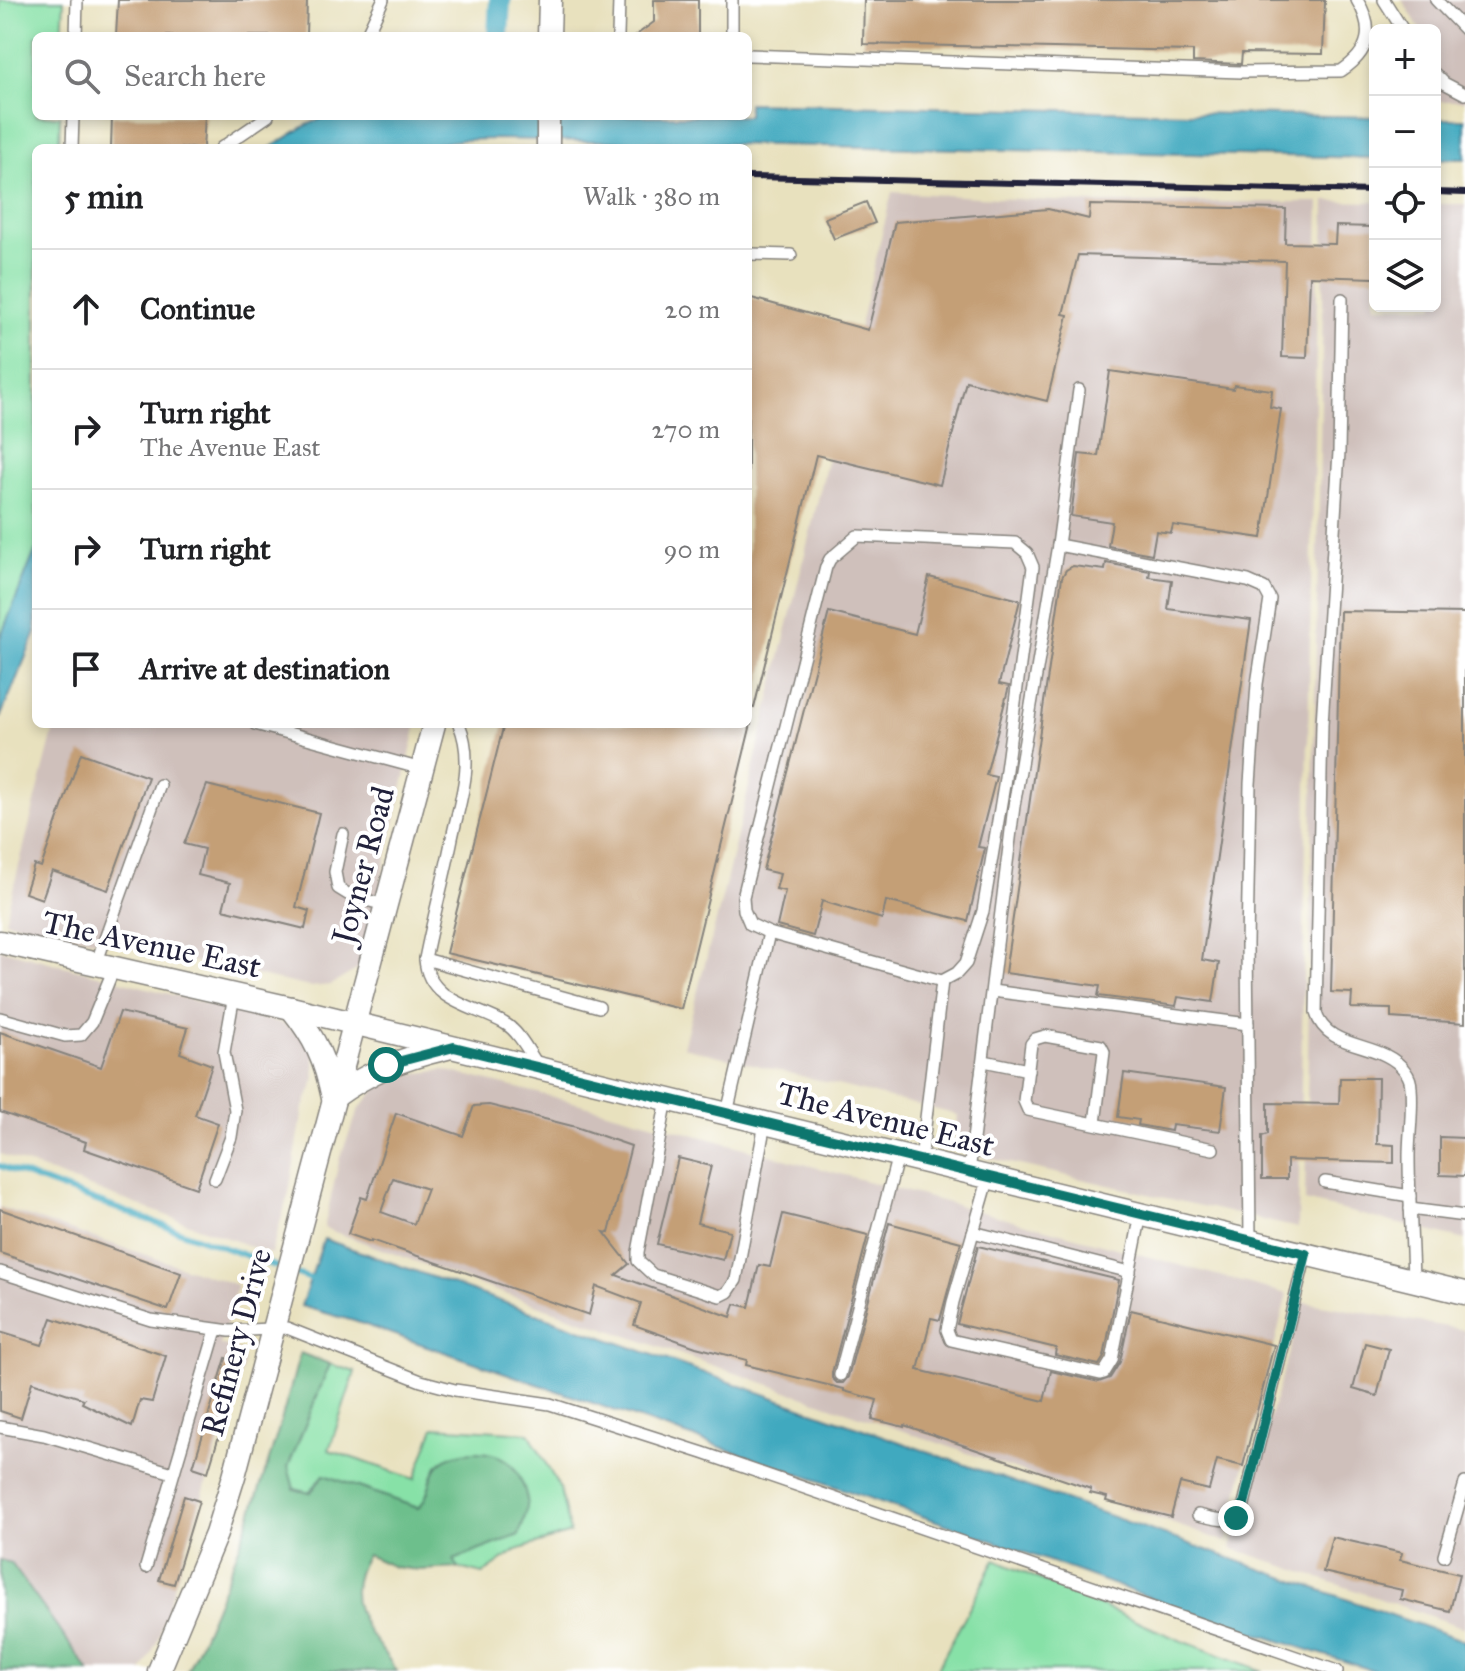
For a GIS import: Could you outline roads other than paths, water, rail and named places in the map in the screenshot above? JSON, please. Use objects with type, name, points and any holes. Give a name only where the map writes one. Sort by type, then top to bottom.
[{"type":"street","points":[[549,32],[550,0]]},
{"type":"street","points":[[548,120],[548,144]]},
{"type":"street","name":"Joyner Road","points":[[353,1023],[433,728]]},
{"type":"street","name":"The Avenue East","points":[[0,942],[454,1047],[1465,1293]]},
{"type":"street","name":"The Avenue East","points":[[291,1008],[322,1053],[333,1098]]},
{"type":"street","name":"Refinery Drive","points":[[159,1671],[216,1534],[281,1303],[353,1023]]},
{"type":"street","points":[[333,1098],[363,1076],[386,1065],[454,1047]]},
{"type":"lane","points":[[76,32],[77,0]]},
{"type":"lane","points":[[368,32],[383,0]]},
{"type":"lane","points":[[618,32],[619,0]]},
{"type":"lane","points":[[732,0],[732,32]]},
{"type":"lane","points":[[752,55],[1241,72],[1341,71],[1355,62],[1367,39],[1369,29],[1357,0]]},
{"type":"lane","points":[[1384,0],[1399,24]]},
{"type":"lane","points":[[1436,0],[1465,30]]},
{"type":"lane","points":[[1441,80],[1465,94]]},
{"type":"lane","points":[[72,144],[73,120]]},
{"type":"lane","points":[[227,144],[262,120]]},
{"type":"lane","points":[[752,254],[791,255]]},
{"type":"lane","points":[[1342,299],[1339,452],[1322,724],[1316,1013],[1327,1033],[1380,1053],[1399,1064],[1408,1075],[1411,1086],[1413,1280]]},
{"type":"lane","points":[[1079,390],[1058,545],[1014,806],[984,1061],[973,1232],[947,1330],[951,1340],[1104,1373],[1112,1360],[1141,1214]]},
{"type":"lane","points":[[857,536],[1015,543],[1027,553],[1033,567],[983,911],[966,963],[957,973],[942,981],[769,933],[750,924],[744,910],[743,897],[779,745],[830,559],[857,536]]},
{"type":"lane","points":[[1058,545],[1248,581],[1264,588],[1268,594],[1269,607],[1257,684],[1250,784],[1247,944],[1250,1240]]},
{"type":"lane","points":[[270,728],[422,769]]},
{"type":"lane","points":[[460,728],[465,740],[467,766],[425,959],[426,971],[431,982],[455,1002],[505,1023],[540,1068]]},
{"type":"lane","points":[[0,1018],[65,1036],[81,1035],[92,1022],[105,966],[160,785]]},
{"type":"lane","points":[[343,834],[335,872],[338,888],[351,896],[385,905]]},
{"type":"lane","points":[[727,1113],[769,933]]},
{"type":"lane","points":[[425,959],[599,1007]]},
{"type":"lane","points":[[921,1161],[942,981]]},
{"type":"lane","points":[[992,991],[1248,1024]]},
{"type":"lane","points":[[215,1179],[231,1137],[235,1110],[224,1052],[234,995]]},
{"type":"lane","points":[[1095,1123],[1104,1052],[1101,1046],[1041,1036],[1035,1039],[1031,1044],[1024,1101],[1028,1110],[1213,1149]]},
{"type":"lane","points":[[984,1061],[1028,1070]]},
{"type":"lane","points":[[667,1099],[638,1261],[653,1275],[720,1296],[728,1292],[736,1280],[765,1123]]},
{"type":"lane","points":[[840,1375],[898,1155]]},
{"type":"lane","points":[[1325,1182],[1465,1216]]},
{"type":"lane","points":[[973,1232],[1130,1272]]},
{"type":"lane","points":[[1198,1515],[1229,1521],[1236,1518],[1243,1508],[1306,1254]]},
{"type":"lane","points":[[0,1272],[151,1320],[216,1330],[287,1328],[421,1381],[455,1390],[550,1404],[703,1453],[1337,1671]]},
{"type":"lane","points":[[146,1567],[216,1330]]},
{"type":"lane","points":[[0,1427],[44,1435],[173,1473]]},
{"type":"lane","points":[[1444,1556],[1465,1483]]},
{"type":"water","points":[[752,103],[1369,117],[1369,158],[496,139],[438,144],[276,144],[318,120],[752,120]]},
{"type":"water","points":[[1441,119],[1465,119],[1465,159],[1441,159]]},
{"type":"water","points":[[32,559],[32,642],[0,718],[0,638]]},
{"type":"water","points":[[324,1239],[1465,1641],[1465,1671],[1375,1671],[1198,1615],[974,1534],[354,1321],[301,1306]]},
{"type":"waterway","points":[[498,32],[500,0]]},
{"type":"waterway","points":[[0,1166],[283,1269]]},
{"type":"waterway","points":[[294,1273],[317,1281]]},
{"type":"railway","points":[[752,177],[1369,191]]},
{"type":"railway","points":[[1441,192],[1465,193]]}]
